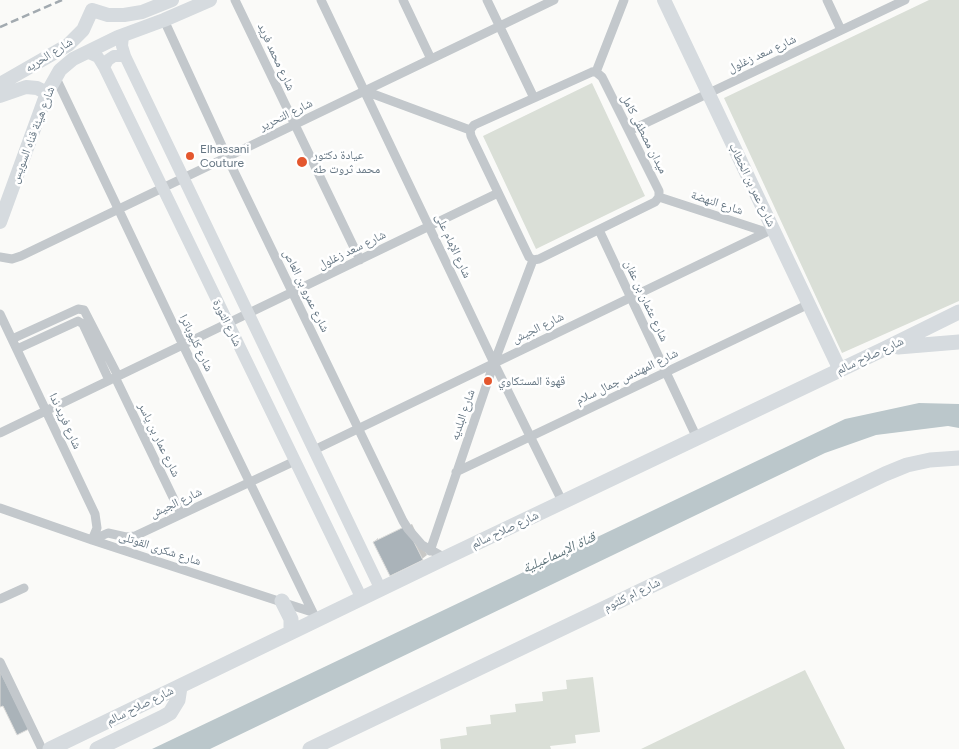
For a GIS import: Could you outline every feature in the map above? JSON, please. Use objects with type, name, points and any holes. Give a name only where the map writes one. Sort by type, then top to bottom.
[{"type":"highway","name":"شارع صلاح سالم","points":[[50,749],[291,632],[314,616],[362,599],[959,312]]},
{"type":"highway","points":[[884,349],[959,342]]},
{"type":"highway","name":"شارع ام كلثوم","points":[[310,749],[885,474],[907,465],[930,460],[959,458]]},
{"type":"highway","points":[[282,601],[289,613],[291,632]]},
{"type":"highway","points":[[97,749],[163,717],[174,707],[178,700],[180,687]]},
{"type":"main road","name":"شارع الحريه","points":[[0,84],[68,45],[83,30],[90,5],[104,14],[116,16],[142,12],[172,0]]},
{"type":"main road","name":"شارع عمر بن الخطاب","points":[[664,0],[770,231],[840,370]]},
{"type":"main road","name":"شارع الحريه","points":[[55,76],[65,65],[87,52],[204,1]]},
{"type":"main road","points":[[142,12],[147,25]]},
{"type":"main road","name":"شارع هيئة قناه السويس","points":[[0,222],[55,76]]},
{"type":"main road","points":[[0,96],[26,87],[37,88],[48,93]]},
{"type":"street","name":"شارع محمد فريد","points":[[236,0],[360,260]]},
{"type":"street","name":"شارع الإمام على","points":[[321,0],[494,363],[563,502]]},
{"type":"street","points":[[403,0],[431,59]]},
{"type":"street","points":[[487,0],[534,98]]},
{"type":"street","name":"شارع التحرير","points":[[0,258],[17,258],[554,0]]},
{"type":"street","points":[[624,0],[596,72],[588,73],[474,125],[470,130],[471,136],[529,257],[533,260],[539,259],[599,230],[655,202],[659,197]]},
{"type":"street","points":[[827,0],[841,30]]},
{"type":"street","name":"شارع سعد زغلول","points":[[629,132],[905,0]]},
{"type":"street","name":"شارع عمرو بن العاص","points":[[164,20],[227,157],[408,530],[430,551],[445,558]]},
{"type":"street","name":"شارع الثورة","points":[[123,35],[122,46],[124,56],[381,590]]},
{"type":"street","name":"شارع الثورة","points":[[87,52],[98,57],[104,67],[362,599]]},
{"type":"street","points":[[104,67],[108,60],[114,56],[124,56]]},
{"type":"street","name":"ميدان مصطفى كامل","points":[[596,72],[602,77],[659,190],[659,197]]},
{"type":"street","name":"شارع كليوباترا","points":[[55,76],[314,616]]},
{"type":"street","points":[[365,91],[470,130]]},
{"type":"street","name":"شارع سعد زغلول","points":[[0,433],[498,193]]},
{"type":"street","name":"شارع النهضة","points":[[659,197],[770,231]]},
{"type":"street","name":"شارع عثمان بن عفان","points":[[599,230],[697,438]]},
{"type":"street","name":"شارع الجيش","points":[[314,450],[770,231]]},
{"type":"street","name":"شارع البلديه","points":[[430,551],[494,363],[533,260]]},
{"type":"street","name":"شارع المهندس جمال سلام","points":[[456,472],[808,304]]},
{"type":"street","name":"شارع عمار بن ياسر","points":[[12,339],[78,309],[84,310],[114,378],[181,514]]},
{"type":"street","name":"شارع فريد ندا","points":[[0,314],[47,410],[97,520],[97,528],[92,540]]},
{"type":"street","name":"شارع عمار بن ياسر","points":[[17,349],[78,321],[83,324],[114,378]]},
{"type":"street","name":"شارع الجيش","points":[[92,540],[108,533],[126,537],[134,536],[295,461]]},
{"type":"street","name":"شارع شكرى القوتلى","points":[[0,508],[92,540],[282,601],[314,616]]},
{"type":"street","points":[[353,580],[366,581],[369,578],[371,569]]},
{"type":"street","points":[[0,599],[24,588]]},
{"type":"street","points":[[0,662],[42,749]]},
{"type":"shaded area","points":[[929,0],[959,0],[959,301],[842,353],[724,98]]},
{"type":"shaded area","points":[[592,83],[645,196],[536,249],[483,136]]},
{"type":"shaded area","points":[[919,403],[959,404],[959,428],[948,426],[876,435],[825,453],[210,749],[152,749],[845,419]]},
{"type":"shaded area","points":[[805,670],[845,749],[641,749]]},
{"type":"shaded area","points":[[593,677],[600,732],[575,735],[576,743],[550,746],[551,749],[441,749],[440,739],[467,735],[466,727],[491,724],[490,715],[516,712],[515,704],[543,701],[542,692],[567,689],[566,680]]},
{"type":"building","points":[[406,526],[423,560],[390,576],[373,542]]},
{"type":"building","points":[[0,671],[29,729],[17,735],[3,706],[0,707]]},
{"type":"railway","points":[[0,27],[62,0]]},
{"type":"place","name":"Elhassani Couture","points":[[190,156]]},
{"type":"place","name":"عيادة دكتور محمد ثروت طه","points":[[302,162]]},
{"type":"place","name":"قهوة المستكاوي","points":[[488,381]]},
{"type":"water label","name":"قناة الإسماعيلية","points":[[559,553]]}]
